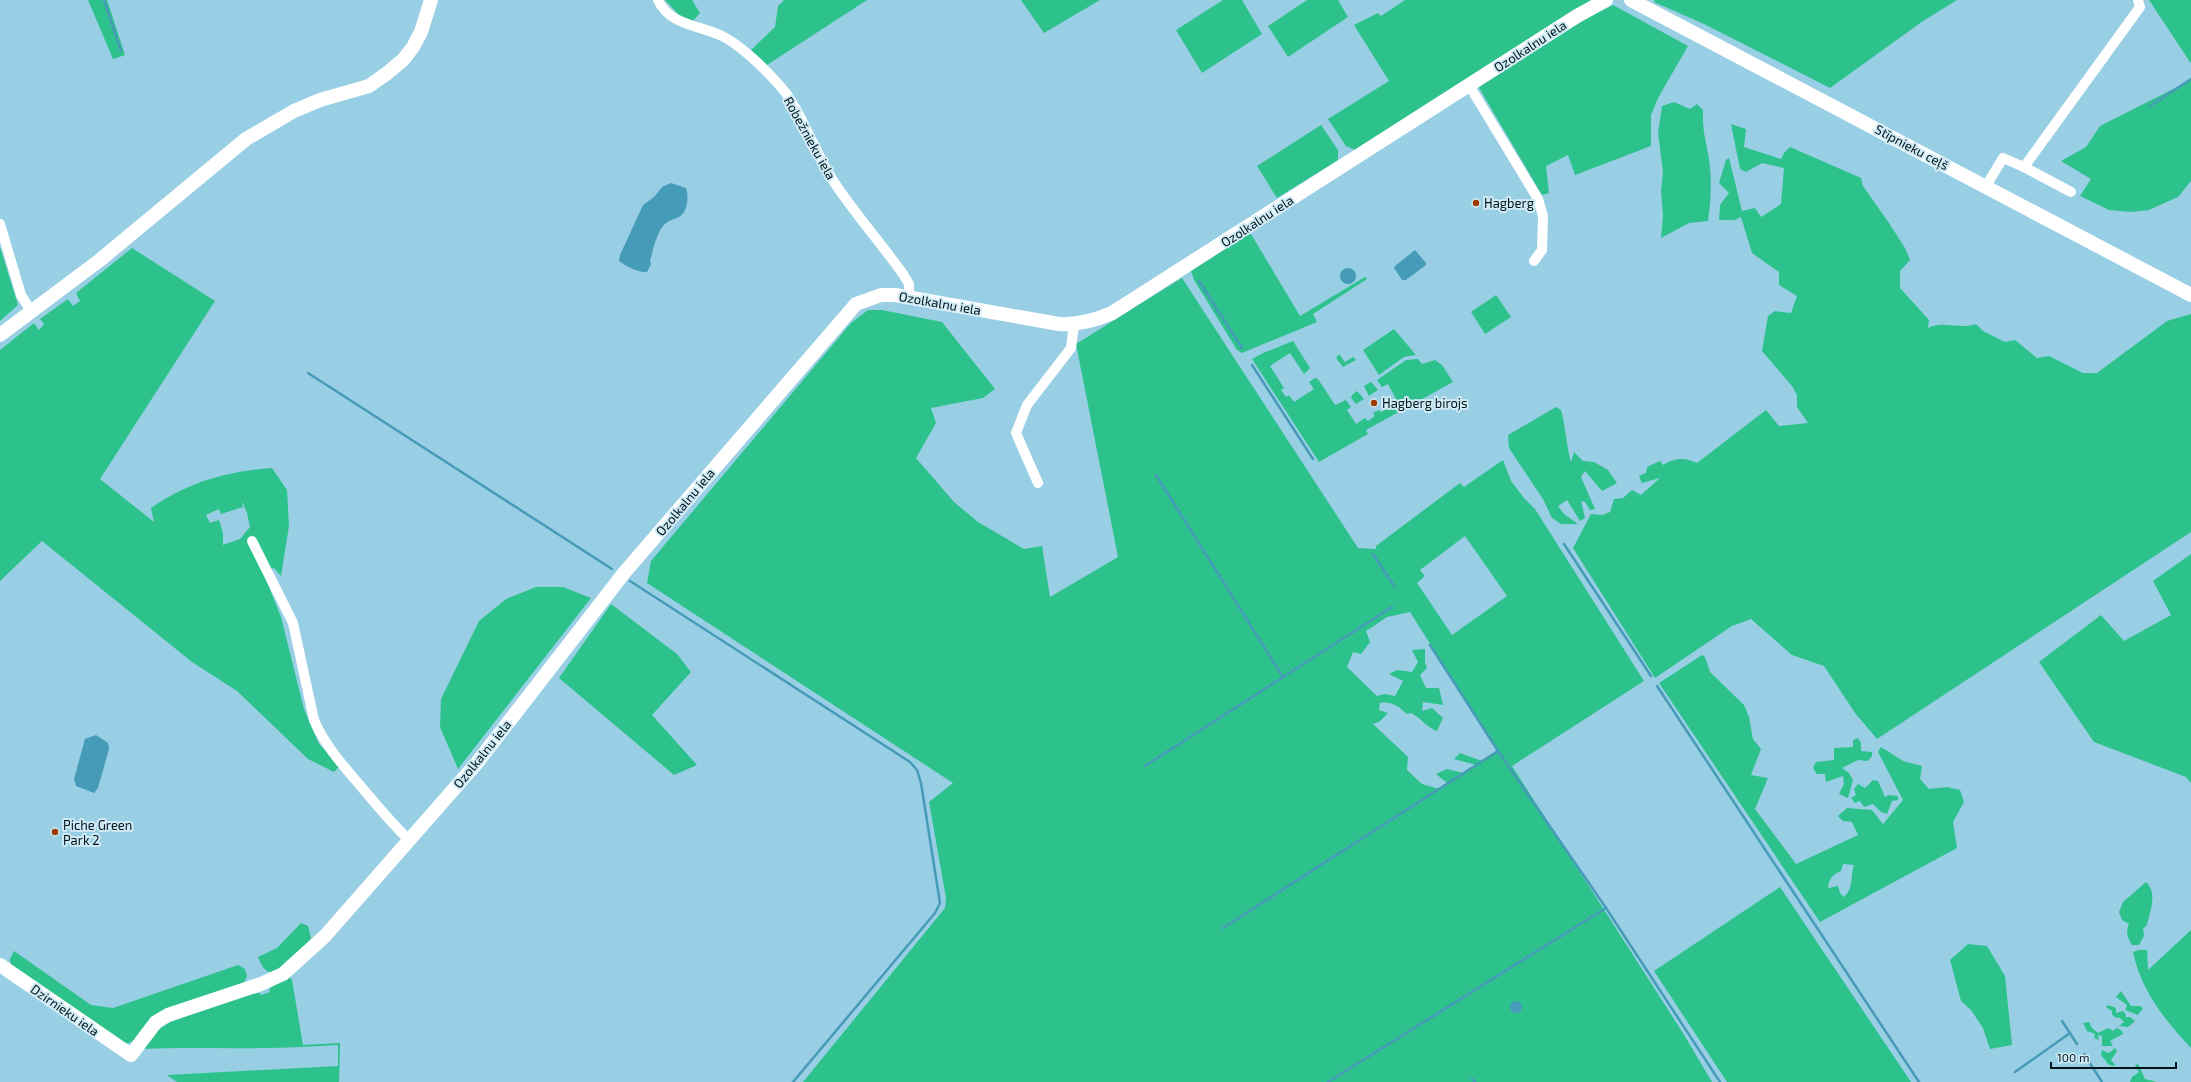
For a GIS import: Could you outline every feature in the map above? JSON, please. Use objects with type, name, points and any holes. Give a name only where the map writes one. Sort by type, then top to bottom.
[{"type":"street","points":[[0,335],[100,260],[246,139],[294,111],[320,100],[370,86],[386,74],[403,60],[413,47],[421,32],[431,0]]},
{"type":"street","name":"Robežnieku iela","points":[[658,0],[668,13],[676,19],[689,26],[722,36],[731,42],[756,62],[782,88],[790,99],[811,143],[835,183],[903,274],[909,284],[909,296]]},
{"type":"street","name":"Ozolkalnu iela","points":[[131,1055],[156,1022],[168,1015],[261,984],[294,967],[325,936],[410,841],[476,764],[624,573],[846,313],[856,304],[868,298],[881,295],[909,296],[1022,318],[1074,325],[1096,320],[1112,313],[1577,16],[1606,0]]},
{"type":"street","name":"Stīpnieku ceļš","points":[[1631,0],[2191,295]]},
{"type":"street","points":[[2024,167],[2140,7],[2138,0]]},
{"type":"street","points":[[1469,85],[1538,198],[1543,216],[1542,250],[1534,261]]},
{"type":"street","points":[[1986,186],[2003,158],[2024,167],[2071,192]]},
{"type":"street","points":[[0,224],[21,295],[31,311]]},
{"type":"street","points":[[1038,483],[1016,433],[1026,405],[1067,356],[1071,348],[1074,325]]},
{"type":"street","points":[[252,541],[293,623],[314,720],[319,732],[330,750],[392,824],[410,841]]},
{"type":"street","name":"Dzirnieku iela","points":[[0,965],[131,1055]]},
{"type":"green space","points":[[88,0],[107,0],[125,55],[113,59]]},
{"type":"green space","points":[[665,0],[692,0],[700,13],[693,21],[679,15]]},
{"type":"green space","points":[[784,0],[867,0],[767,65],[751,50],[775,27],[778,6]]},
{"type":"green space","points":[[1021,0],[1100,0],[1044,33]]},
{"type":"green space","points":[[1223,0],[1242,0],[1262,34],[1202,73],[1176,30]]},
{"type":"green space","points":[[1307,0],[1338,0],[1348,17],[1288,57],[1268,26]]},
{"type":"green space","points":[[1405,0],[1592,0],[1355,150],[1346,146],[1328,119],[1389,81],[1354,25],[1378,13],[1381,16]]},
{"type":"green space","points":[[1655,0],[1957,0],[1923,21],[1830,88],[1704,24],[1654,2]]},
{"type":"green space","points":[[2149,0],[2191,0],[2191,63],[2190,62]]},
{"type":"green space","points":[[1613,5],[1688,46],[1658,98],[1651,115],[1651,146],[1575,175],[1568,155],[1546,166],[1549,193],[1542,195],[1478,86],[1587,18]]},
{"type":"green space","points":[[2191,80],[2191,181],[2178,197],[2149,210],[2131,212],[2109,210],[2080,196],[2091,179],[2061,161],[2086,147],[2100,126]]},
{"type":"green space","points":[[1674,102],[1690,109],[1697,104],[1703,110],[1704,129],[1711,175],[1710,205],[1708,221],[1689,223],[1661,238],[1663,216],[1661,191],[1663,172],[1658,133],[1662,106]]},
{"type":"green space","points":[[1731,124],[1746,129],[1744,147],[1781,159],[1790,147],[1861,178],[1863,186],[1905,248],[1910,260],[1900,271],[1900,288],[1929,320],[1928,328],[1940,325],[1970,326],[1976,324],[1983,331],[2005,342],[2015,340],[2037,358],[2049,356],[2083,373],[2097,373],[2167,321],[2191,314],[2191,532],[1877,739],[1855,713],[1824,666],[1792,655],[1751,619],[1732,626],[1655,678],[1573,548],[1591,514],[1602,515],[1610,512],[1614,499],[1623,498],[1632,490],[1641,495],[1660,478],[1642,483],[1639,476],[1646,473],[1647,467],[1660,461],[1663,465],[1680,459],[1697,463],[1766,410],[1779,426],[1808,423],[1797,407],[1797,395],[1792,386],[1762,351],[1768,316],[1775,311],[1791,313],[1797,296],[1779,285],[1779,272],[1752,253],[1741,217],[1735,220],[1719,220],[1720,205],[1729,193],[1719,183],[1726,160],[1729,158],[1742,211],[1755,208],[1761,217],[1781,204],[1784,168],[1762,163],[1746,172],[1740,169]]},
{"type":"green space","points":[[1321,125],[1338,150],[1338,160],[1277,198],[1257,166]]},
{"type":"green space","points":[[1248,234],[1251,234],[1300,316],[1365,277],[1367,279],[1313,314],[1317,322],[1242,353],[1237,350],[1194,280],[1191,271]]},
{"type":"green space","points":[[0,247],[18,305],[0,321]]},
{"type":"green space","points":[[132,248],[215,301],[100,479],[154,522],[151,508],[179,491],[209,479],[224,475],[272,468],[287,490],[289,526],[281,576],[274,568],[263,572],[281,617],[304,709],[319,744],[340,766],[334,772],[308,759],[237,691],[192,662],[42,541],[0,581],[0,350],[34,323],[39,330],[44,324],[40,319],[68,299],[73,306],[80,301],[76,293]],"holes":[[[242,501],[247,513],[250,527],[240,539],[223,545],[223,533],[219,520],[210,523],[206,515],[219,509],[221,514],[243,507]]]},
{"type":"green space","points":[[1182,278],[1358,548],[1376,549],[1376,546],[1460,483],[1464,487],[1503,460],[1511,481],[1535,509],[1644,681],[1512,766],[1683,1033],[1712,1082],[803,1082],[945,908],[946,898],[929,802],[953,783],[647,583],[651,561],[851,323],[868,310],[882,310],[942,322],[995,389],[983,398],[931,408],[936,423],[916,458],[954,502],[978,522],[1024,549],[1042,546],[1050,597],[1118,557],[1076,344]],"holes":[[[1465,536],[1507,596],[1452,635],[1417,583],[1425,576],[1420,570]],[[1410,612],[1498,751],[1482,761],[1460,753],[1454,759],[1476,765],[1463,773],[1447,769],[1436,774],[1447,783],[1439,789],[1422,784],[1407,770],[1408,757],[1373,724],[1379,722],[1388,713],[1379,710],[1380,703],[1388,703],[1398,707],[1407,714],[1411,713],[1437,731],[1443,718],[1432,708],[1422,711],[1423,702],[1443,705],[1439,688],[1426,688],[1420,675],[1427,668],[1425,662],[1425,649],[1412,650],[1418,662],[1412,672],[1397,670],[1389,674],[1403,681],[1395,696],[1385,694],[1377,696],[1347,667],[1353,652],[1361,654],[1370,642],[1366,631],[1387,617]]]},
{"type":"green space","points":[[1496,295],[1511,317],[1485,334],[1471,312]]},
{"type":"green space","points":[[1394,329],[1416,355],[1404,357],[1379,375],[1363,350]]},
{"type":"green space","points":[[1293,341],[1310,368],[1304,374],[1290,353],[1270,366],[1284,388],[1281,390],[1286,397],[1289,395],[1294,402],[1314,389],[1309,382],[1315,378],[1318,379],[1335,405],[1346,400],[1351,407],[1347,410],[1356,424],[1365,418],[1368,421],[1375,416],[1373,413],[1379,410],[1381,412],[1389,408],[1387,405],[1392,401],[1394,403],[1397,401],[1388,384],[1382,387],[1377,380],[1406,360],[1418,359],[1422,364],[1435,360],[1442,365],[1453,382],[1366,430],[1368,434],[1319,462],[1252,359]]},
{"type":"green space","points":[[1339,354],[1345,362],[1353,357],[1356,360],[1343,367],[1336,358]]},
{"type":"green space","points":[[1371,382],[1378,390],[1369,396],[1364,386]]},
{"type":"green space","points":[[1357,391],[1364,399],[1356,404],[1351,398]]},
{"type":"green space","points":[[1556,407],[1561,410],[1571,462],[1574,452],[1583,461],[1594,462],[1608,470],[1617,483],[1602,491],[1585,471],[1581,477],[1595,509],[1590,510],[1585,502],[1581,501],[1585,518],[1580,521],[1567,500],[1558,506],[1564,514],[1578,524],[1561,524],[1552,518],[1543,499],[1509,448],[1508,435]]},
{"type":"green space","points":[[2191,554],[2191,783],[2186,777],[2094,742],[2039,662],[2101,615],[2124,641],[2171,615],[2153,581]]},
{"type":"green space","points":[[536,587],[563,587],[591,598],[458,769],[440,727],[441,699],[479,621],[506,599]]},
{"type":"green space","points":[[611,604],[677,654],[691,672],[652,715],[697,765],[674,775],[559,678]]},
{"type":"green space","points":[[1702,655],[1705,657],[1710,672],[1744,705],[1749,717],[1753,739],[1761,749],[1751,775],[1768,778],[1755,809],[1796,864],[1858,835],[1852,822],[1843,821],[1838,816],[1847,808],[1872,810],[1883,824],[1903,800],[1878,752],[1881,747],[1903,761],[1922,766],[1920,779],[1929,789],[1947,787],[1960,790],[1964,802],[1953,822],[1957,848],[1820,922],[1659,683]],"holes":[[[1843,864],[1854,865],[1851,886],[1844,897],[1840,893],[1838,886],[1828,888],[1830,880],[1835,874],[1841,871]]]},
{"type":"green space","points":[[1858,738],[1861,743],[1861,751],[1872,752],[1872,756],[1868,761],[1858,760],[1842,768],[1849,773],[1853,780],[1848,798],[1839,794],[1844,784],[1843,776],[1826,782],[1825,774],[1817,774],[1813,768],[1816,762],[1834,760],[1834,748],[1853,747],[1853,740]]},
{"type":"green space","points":[[1873,780],[1878,781],[1885,797],[1889,795],[1898,796],[1898,800],[1892,801],[1887,814],[1881,812],[1873,804],[1864,807],[1860,801],[1855,803],[1851,798],[1856,795],[1854,789],[1858,784],[1865,788]]},
{"type":"green space","points":[[2146,882],[2152,891],[2151,908],[2147,925],[2143,929],[2144,936],[2139,945],[2132,945],[2129,940],[2127,930],[2129,924],[2122,920],[2119,912],[2123,902]]},
{"type":"green space","points":[[1780,887],[1911,1082],[1727,1082],[1654,971]]},
{"type":"green space","points":[[301,923],[308,926],[311,938],[309,943],[275,972],[268,972],[262,966],[258,957],[277,948]]},
{"type":"green space","points":[[2191,930],[2191,1048],[2163,1016],[2155,1004],[2142,980],[2133,952],[2147,950],[2148,970]]},
{"type":"green space","points":[[1968,944],[1987,946],[2005,976],[2012,1045],[1990,1049],[1983,1028],[1971,1010],[1961,1001],[1950,960]]},
{"type":"green space","points":[[14,951],[91,1005],[113,1008],[238,965],[245,969],[247,976],[244,983],[129,1043],[123,1043],[11,965],[10,959]]},
{"type":"green space","points":[[288,975],[292,980],[303,1045],[340,1043],[339,1082],[177,1082],[167,1075],[338,1066],[338,1045],[271,1048],[142,1049],[155,1032],[170,1022],[250,994],[260,993],[261,995],[270,992],[269,989]]},
{"type":"green space","points":[[2121,991],[2131,1006],[2140,1006],[2143,1008],[2138,1015],[2125,1010],[2127,1005],[2116,997]]},
{"type":"green space","points":[[2108,1005],[2116,1008],[2116,1013],[2123,1011],[2126,1014],[2125,1017],[2130,1017],[2135,1021],[2128,1027],[2119,1026],[2124,1022],[2120,1018],[2114,1017],[2112,1011],[2106,1007]]},
{"type":"green space","points":[[2089,1022],[2092,1028],[2098,1033],[2108,1028],[2113,1031],[2117,1028],[2122,1031],[2123,1034],[2110,1041],[2113,1046],[2102,1046],[2102,1036],[2098,1035],[2099,1040],[2094,1038],[2095,1034],[2087,1031],[2083,1023]]},
{"type":"green space","points":[[2115,1048],[2117,1051],[2111,1060],[2116,1066],[2109,1065],[2101,1055],[2102,1050],[2109,1053]]},
{"type":"green space","points":[[2138,1064],[2145,1079],[2157,1082],[2130,1082],[2132,1077],[2139,1072],[2135,1065]]},
{"type":"water","points":[[671,183],[686,188],[686,208],[682,215],[667,222],[663,226],[657,238],[650,261],[651,264],[647,272],[632,269],[619,261],[620,255],[643,205],[654,197],[662,187]]},
{"type":"water","points":[[1415,250],[1426,265],[1406,280],[1402,280],[1394,268]]},
{"type":"water","points":[[1348,268],[1354,270],[1356,276],[1354,282],[1348,284],[1342,282],[1340,276],[1342,270]]},
{"type":"water","points":[[96,735],[108,743],[109,749],[98,788],[94,793],[76,786],[74,779],[85,739]]},
{"type":"water","points":[[1516,1001],[1520,1003],[1522,1007],[1520,1011],[1516,1013],[1512,1011],[1510,1007],[1512,1003]]},
{"type":"waterway","points":[[104,0],[121,51]]},
{"type":"waterway","points":[[2150,106],[2191,79]]},
{"type":"waterway","points":[[1199,281],[1242,348]]},
{"type":"waterway","points":[[1252,365],[1313,459]]},
{"type":"waterway","points":[[308,373],[612,569]]},
{"type":"waterway","points":[[1156,475],[1283,677]]},
{"type":"waterway","points":[[1564,544],[1651,676]]},
{"type":"waterway","points":[[1373,554],[1394,586]]},
{"type":"waterway","points":[[630,581],[910,762],[917,770],[921,783],[940,903],[935,913],[793,1082]]},
{"type":"waterway","points":[[1145,766],[1392,607]]},
{"type":"waterway","points":[[1430,645],[1498,751],[1606,908],[1720,1082]]},
{"type":"waterway","points":[[1657,686],[1919,1082]]},
{"type":"waterway","points":[[1223,928],[1498,751]]},
{"type":"waterway","points":[[1328,1082],[1606,908]]},
{"type":"waterway","points":[[2062,1021],[2077,1044]]},
{"type":"waterway","points":[[2015,1072],[2070,1033]]},
{"type":"waterway","points":[[2084,1054],[2102,1082]]},
{"type":"waterway","points":[[1472,1079],[1475,1082]]},
{"type":"place","name":"Hagberg","points":[[1476,203]]},
{"type":"place","name":"Hagberg birojs","points":[[1374,403]]},
{"type":"place","name":"Piche Green Park 2","points":[[55,832]]}]
